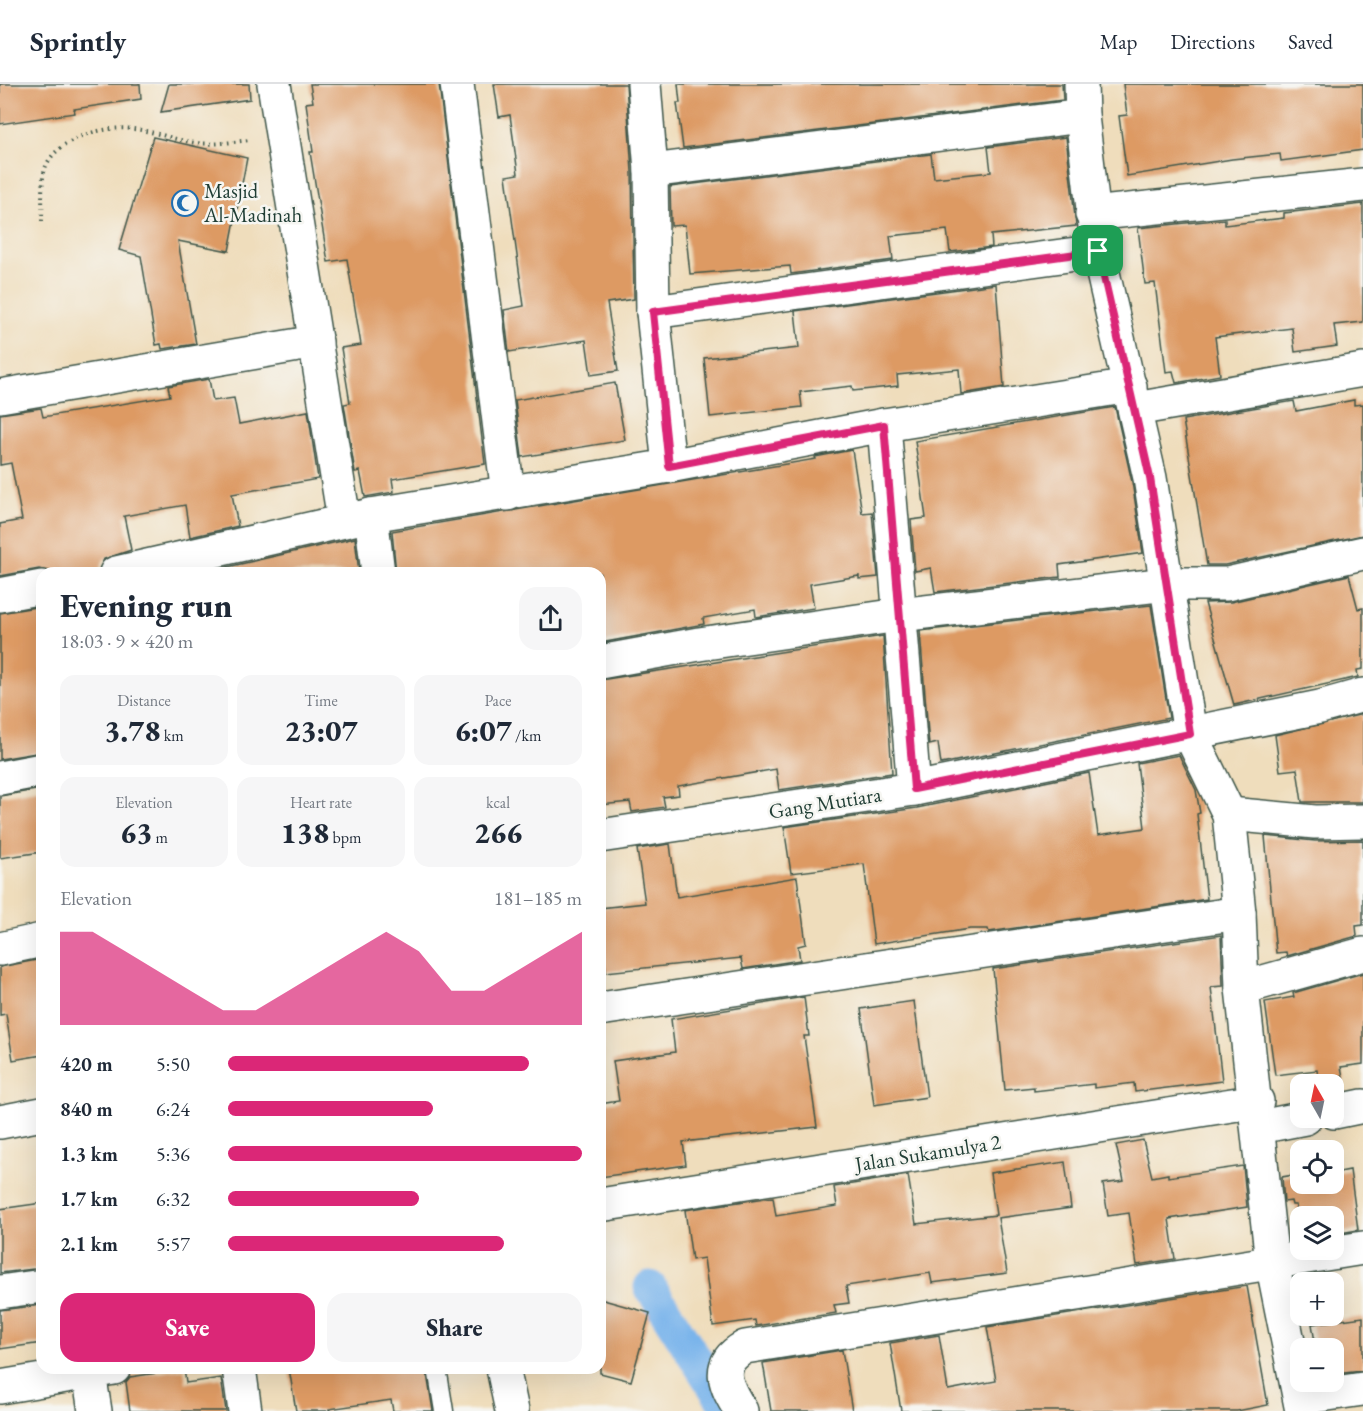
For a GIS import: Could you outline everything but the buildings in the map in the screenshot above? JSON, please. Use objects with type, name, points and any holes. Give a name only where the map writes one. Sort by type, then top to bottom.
[{"type":"street","points":[[274,84],[316,342],[358,518],[376,567]]},
{"type":"street","points":[[457,84],[508,494]]},
{"type":"street","points":[[644,84],[651,171],[653,312],[669,466]]},
{"type":"street","points":[[651,171],[1082,100],[1092,214],[1098,251],[1150,478],[1190,734],[1229,814],[1239,913],[1242,988],[1258,1114],[1272,1262],[1301,1404],[1363,1389]]},
{"type":"street","points":[[1092,214],[1363,185]]},
{"type":"street","points":[[653,312],[1098,251]]},
{"type":"street","points":[[0,396],[316,342]]},
{"type":"street","points":[[142,567],[358,518],[669,466],[884,425],[1363,370]]},
{"type":"street","points":[[884,425],[914,789]]},
{"type":"street","points":[[606,661],[699,644],[899,615],[1167,584],[1227,584],[1363,553]]},
{"type":"street","points":[[0,595],[36,588]]},
{"type":"street","name":"Gang Mutiara","points":[[606,835],[914,789],[1320,707],[1363,695]]},
{"type":"street","points":[[0,778],[36,771]]},
{"type":"street","points":[[1229,814],[1315,822],[1363,821]]},
{"type":"street","points":[[606,1008],[1239,913]]},
{"type":"street","points":[[0,949],[36,941]]},
{"type":"street","points":[[1242,988],[1363,954]]},
{"type":"street","points":[[1344,1110],[1363,1106]]},
{"type":"street","name":"Jalan Sukamulya 2","points":[[606,1204],[1258,1114],[1290,1117]]},
{"type":"street","points":[[0,1122],[36,1115]]},
{"type":"street","points":[[741,1411],[729,1393],[725,1377],[726,1364],[731,1354],[745,1347],[1363,1248]]},
{"type":"street","points":[[0,1292],[36,1287]]},
{"type":"street","points":[[4,1395],[85,1374]]},
{"type":"street","points":[[95,1411],[100,1374]]},
{"type":"street","points":[[239,1374],[245,1411]]},
{"type":"street","points":[[504,1374],[512,1411]]},
{"type":"lane","points":[[438,1374],[444,1411]]},
{"type":"path","points":[[42,221],[45,168],[57,148],[94,133],[111,128],[134,129],[177,140],[218,144],[282,136]]},
{"type":"waterway","points":[[650,1287],[729,1411]]},
{"type":"place","name":"Masjid Al-Madinah","points":[[185,203]]},
{"type":"route","points":[[1098,251],[1150,478],[1190,734],[914,789],[884,425],[669,466],[653,312],[1098,251]]}]
